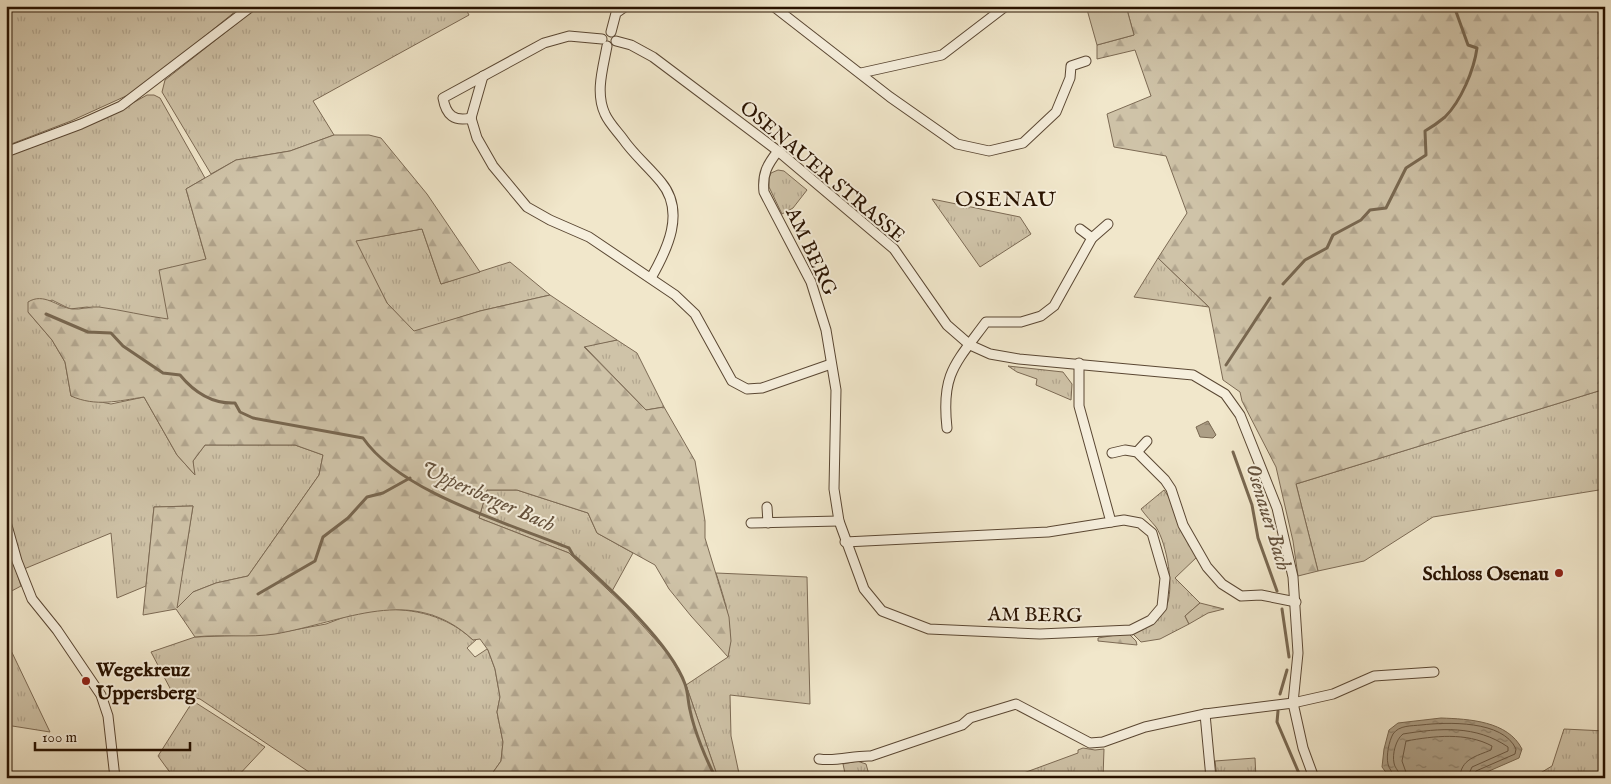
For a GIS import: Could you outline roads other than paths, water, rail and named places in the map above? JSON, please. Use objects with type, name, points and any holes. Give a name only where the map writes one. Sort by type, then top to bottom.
[{"type":"street","points":[[6,152],[120,106],[252,6]]},
{"type":"street","points":[[626,6],[616,13],[610,32],[605,34],[600,93],[605,114],[628,147],[663,184],[671,201],[673,223],[668,247],[651,278]]},
{"type":"street","points":[[773,6],[861,73],[890,98],[957,144],[989,152],[1023,143],[1049,119],[1056,112],[1070,78],[1071,66],[1086,60]]},
{"type":"street","points":[[861,73],[942,55],[1006,6]]},
{"type":"street","points":[[471,118],[456,120],[449,115],[443,98],[544,44],[569,36],[605,42],[613,46],[616,41],[615,34],[610,32]]},
{"type":"street","name":"OSENAUER STRASSE","points":[[616,41],[631,45],[653,57],[778,151],[894,249],[947,325],[970,345],[990,354],[1019,359],[1079,363],[1193,375],[1226,394],[1240,415],[1277,508],[1293,577],[1298,653],[1293,703],[1303,748],[1314,778]]},
{"type":"street","points":[[483,76],[471,118],[477,138],[493,166],[527,207],[550,220],[589,237],[676,295],[695,314],[732,381],[746,389],[762,388],[831,364]]},
{"type":"street","name":"AM BERG","points":[[778,151],[766,165],[762,178],[764,192],[811,282],[826,330],[836,390],[834,489],[840,521],[846,542],[864,589],[882,611],[929,629],[1040,634],[1131,630],[1151,620],[1162,607],[1165,578],[1152,533],[1140,523],[1124,520],[1048,532],[846,542]]},
{"type":"street","points":[[947,428],[944,401],[948,378],[986,322],[1021,322],[1041,316],[1054,306],[1092,238],[1108,224]]},
{"type":"street","points":[[1080,229],[1092,238]]},
{"type":"street","points":[[1079,363],[1079,406],[1111,522]]},
{"type":"street","points":[[1137,452],[1147,442]]},
{"type":"street","points":[[1112,453],[1125,450],[1137,452],[1171,489],[1183,525],[1207,567],[1222,584],[1241,596],[1262,595],[1296,602]]},
{"type":"street","points":[[767,507],[768,523]]},
{"type":"street","points":[[751,523],[840,521]]},
{"type":"street","points":[[6,522],[17,561],[32,599],[57,630],[101,695],[108,716],[115,778]]},
{"type":"street","points":[[819,759],[830,760],[858,755],[871,756],[962,725],[970,718],[1016,704],[1090,743],[1103,742],[1145,726],[1205,714],[1293,703],[1334,694],[1374,676],[1434,672]]},
{"type":"street","points":[[1205,714],[1211,778]]},
{"type":"water","points":[[1208,421],[1216,435],[1213,438],[1200,437],[1196,427]]},
{"type":"water","points":[[1441,718],[1464,719],[1498,727],[1516,740],[1522,749],[1519,758],[1473,778],[1390,778],[1382,767],[1389,730],[1398,723]]},
{"type":"waterway","name":"Osenauer Bach","points":[[1283,284],[1305,260],[1327,248],[1333,235],[1361,220],[1370,210],[1386,208],[1406,168],[1426,155],[1425,131],[1445,117],[1456,103],[1470,75],[1477,48],[1468,45],[1454,6]]},
{"type":"waterway","name":"Osenauer Bach","points":[[1226,365],[1270,298]]},
{"type":"waterway","name":"Uppersberger Bach","points":[[46,314],[88,332],[111,333],[123,346],[163,373],[180,375],[197,392],[211,399],[235,403],[240,412],[253,418],[363,438],[380,457],[403,475],[429,490],[487,517],[569,548],[573,555],[636,615],[666,650],[686,687],[697,736],[716,778]]},
{"type":"waterway","name":"Osenauer Bach","points":[[1233,452],[1252,505],[1258,538],[1277,591]]},
{"type":"waterway","points":[[258,594],[315,561],[323,537],[348,518],[367,497],[383,493],[410,478]]},
{"type":"waterway","name":"Osenauer Bach","points":[[1282,609],[1289,657]]},
{"type":"waterway","name":"Osenauer Bach","points":[[1280,694],[1287,670]]},
{"type":"waterway","name":"Osenauer Bach","points":[[1278,711],[1277,722],[1301,778]]},
{"type":"place","name":"Schloss Osenau","points":[[1559,573]]},
{"type":"place","name":"Wegekreuz Uppersberg","points":[[86,681]]},
{"type":"district","name":"OSENAU","points":[[1006,198]]}]
